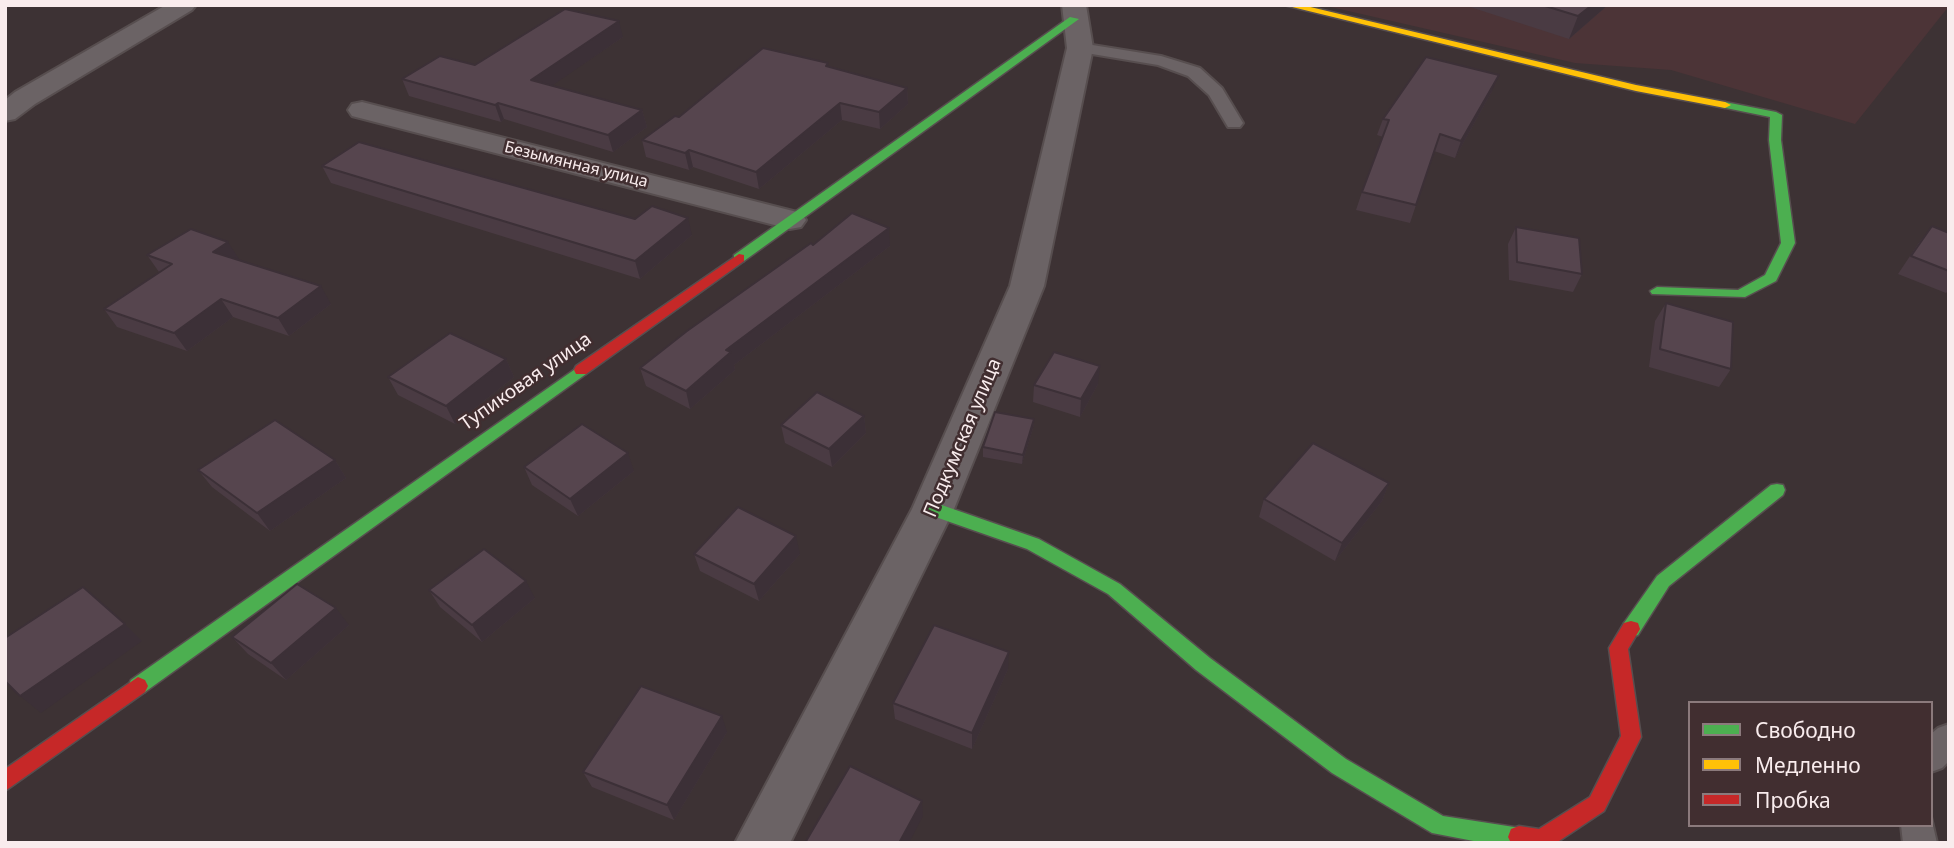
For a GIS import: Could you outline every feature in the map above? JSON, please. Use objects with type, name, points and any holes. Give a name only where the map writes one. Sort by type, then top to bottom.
[{"type":"street","points":[[5,113],[25,98],[184,5]]},
{"type":"street","points":[[1289,5],[1636,88],[1776,116],[1775,140],[1788,243],[1771,278],[1740,294],[1657,291]]},
{"type":"street","name":"Тупиковая улица","points":[[5,781],[790,220],[1076,24]]},
{"type":"street","name":"Подкумская улица","points":[[762,843],[933,509],[1027,286],[1076,24]]},
{"type":"street","name":"Безымянная улица","points":[[362,110],[790,220]]},
{"type":"street","points":[[933,509],[1033,544],[1114,589],[1203,664],[1339,766],[1440,826],[1541,840],[1597,804],[1631,737],[1618,648],[1663,581],[1777,490]]},
{"type":"lane","points":[[1076,24],[1161,61],[1194,72],[1216,92],[1234,123]]},
{"type":"lane","points":[[1933,755],[1949,738]]},
{"type":"shaded area","points":[[1322,5],[1949,6],[1855,124],[1671,70],[1575,63]]},
{"type":"building","points":[[1542,5],[1592,5],[1578,16]]},
{"type":"building","points":[[565,9],[619,21],[531,80],[642,110],[608,135],[402,79],[440,56],[475,65]]},
{"type":"building","points":[[763,48],[828,63],[826,66],[907,88],[879,112],[840,103],[756,172],[689,150],[685,153],[642,140],[675,116],[679,117]]},
{"type":"building","points":[[1426,57],[1499,75],[1461,141],[1440,134],[1416,205],[1362,192],[1389,120],[1383,119]]},
{"type":"building","points":[[359,142],[635,219],[652,206],[688,218],[635,261],[322,166]]},
{"type":"building","points":[[852,213],[889,228],[726,350],[731,352],[686,391],[640,368],[687,331],[811,243],[813,245]]},
{"type":"building","points":[[1932,226],[1949,233],[1949,271],[1911,256]]},
{"type":"building","points":[[1516,227],[1579,238],[1582,274],[1517,262]]},
{"type":"building","points":[[191,229],[228,242],[213,252],[321,286],[278,318],[221,299],[174,333],[104,309],[172,264],[147,255]]},
{"type":"building","points":[[1666,303],[1733,322],[1731,369],[1660,349]]},
{"type":"building","points":[[450,333],[506,359],[446,406],[388,377]]},
{"type":"building","points":[[1054,352],[1100,366],[1081,399],[1034,385]]},
{"type":"building","points":[[817,392],[864,416],[829,449],[781,425]]},
{"type":"building","points":[[995,412],[1034,419],[1023,455],[983,447]]},
{"type":"building","points":[[275,420],[335,460],[257,513],[198,470]]},
{"type":"building","points":[[582,424],[628,453],[570,499],[524,467]]},
{"type":"building","points":[[1313,443],[1389,483],[1342,543],[1264,499]]},
{"type":"building","points":[[738,507],[796,536],[754,584],[694,554]]},
{"type":"building","points":[[484,549],[526,581],[472,625],[429,590]]},
{"type":"building","points":[[297,584],[336,608],[271,663],[232,637]]},
{"type":"building","points":[[83,587],[125,624],[20,696],[5,681],[5,638]]},
{"type":"building","points":[[934,625],[1009,652],[972,733],[893,703]]},
{"type":"building","points":[[641,686],[722,716],[667,805],[583,772]]},
{"type":"building","points":[[850,766],[922,801],[899,843],[805,843]]},
{"type":"traffic: fast","points":[[739,258],[1074,19]]},
{"type":"traffic: fast","points":[[1657,291],[1740,294],[1771,278],[1788,243],[1775,140],[1776,115],[1725,105]]},
{"type":"traffic: fast","points":[[138,686],[581,370]]},
{"type":"traffic: fast","points":[[1631,629],[1663,581],[1777,490]]},
{"type":"traffic: fast","points":[[933,509],[1033,544],[1114,589],[1203,664],[1339,766],[1440,826],[1519,837]]},
{"type":"traffic: slow","points":[[1289,5],[1636,88],[1725,105]]},
{"type":"traffic: jam","points":[[581,370],[739,258]]},
{"type":"traffic: jam","points":[[1519,837],[1541,840],[1597,804],[1631,737],[1618,648],[1631,629]]},
{"type":"traffic: jam","points":[[5,781],[138,686]]}]
